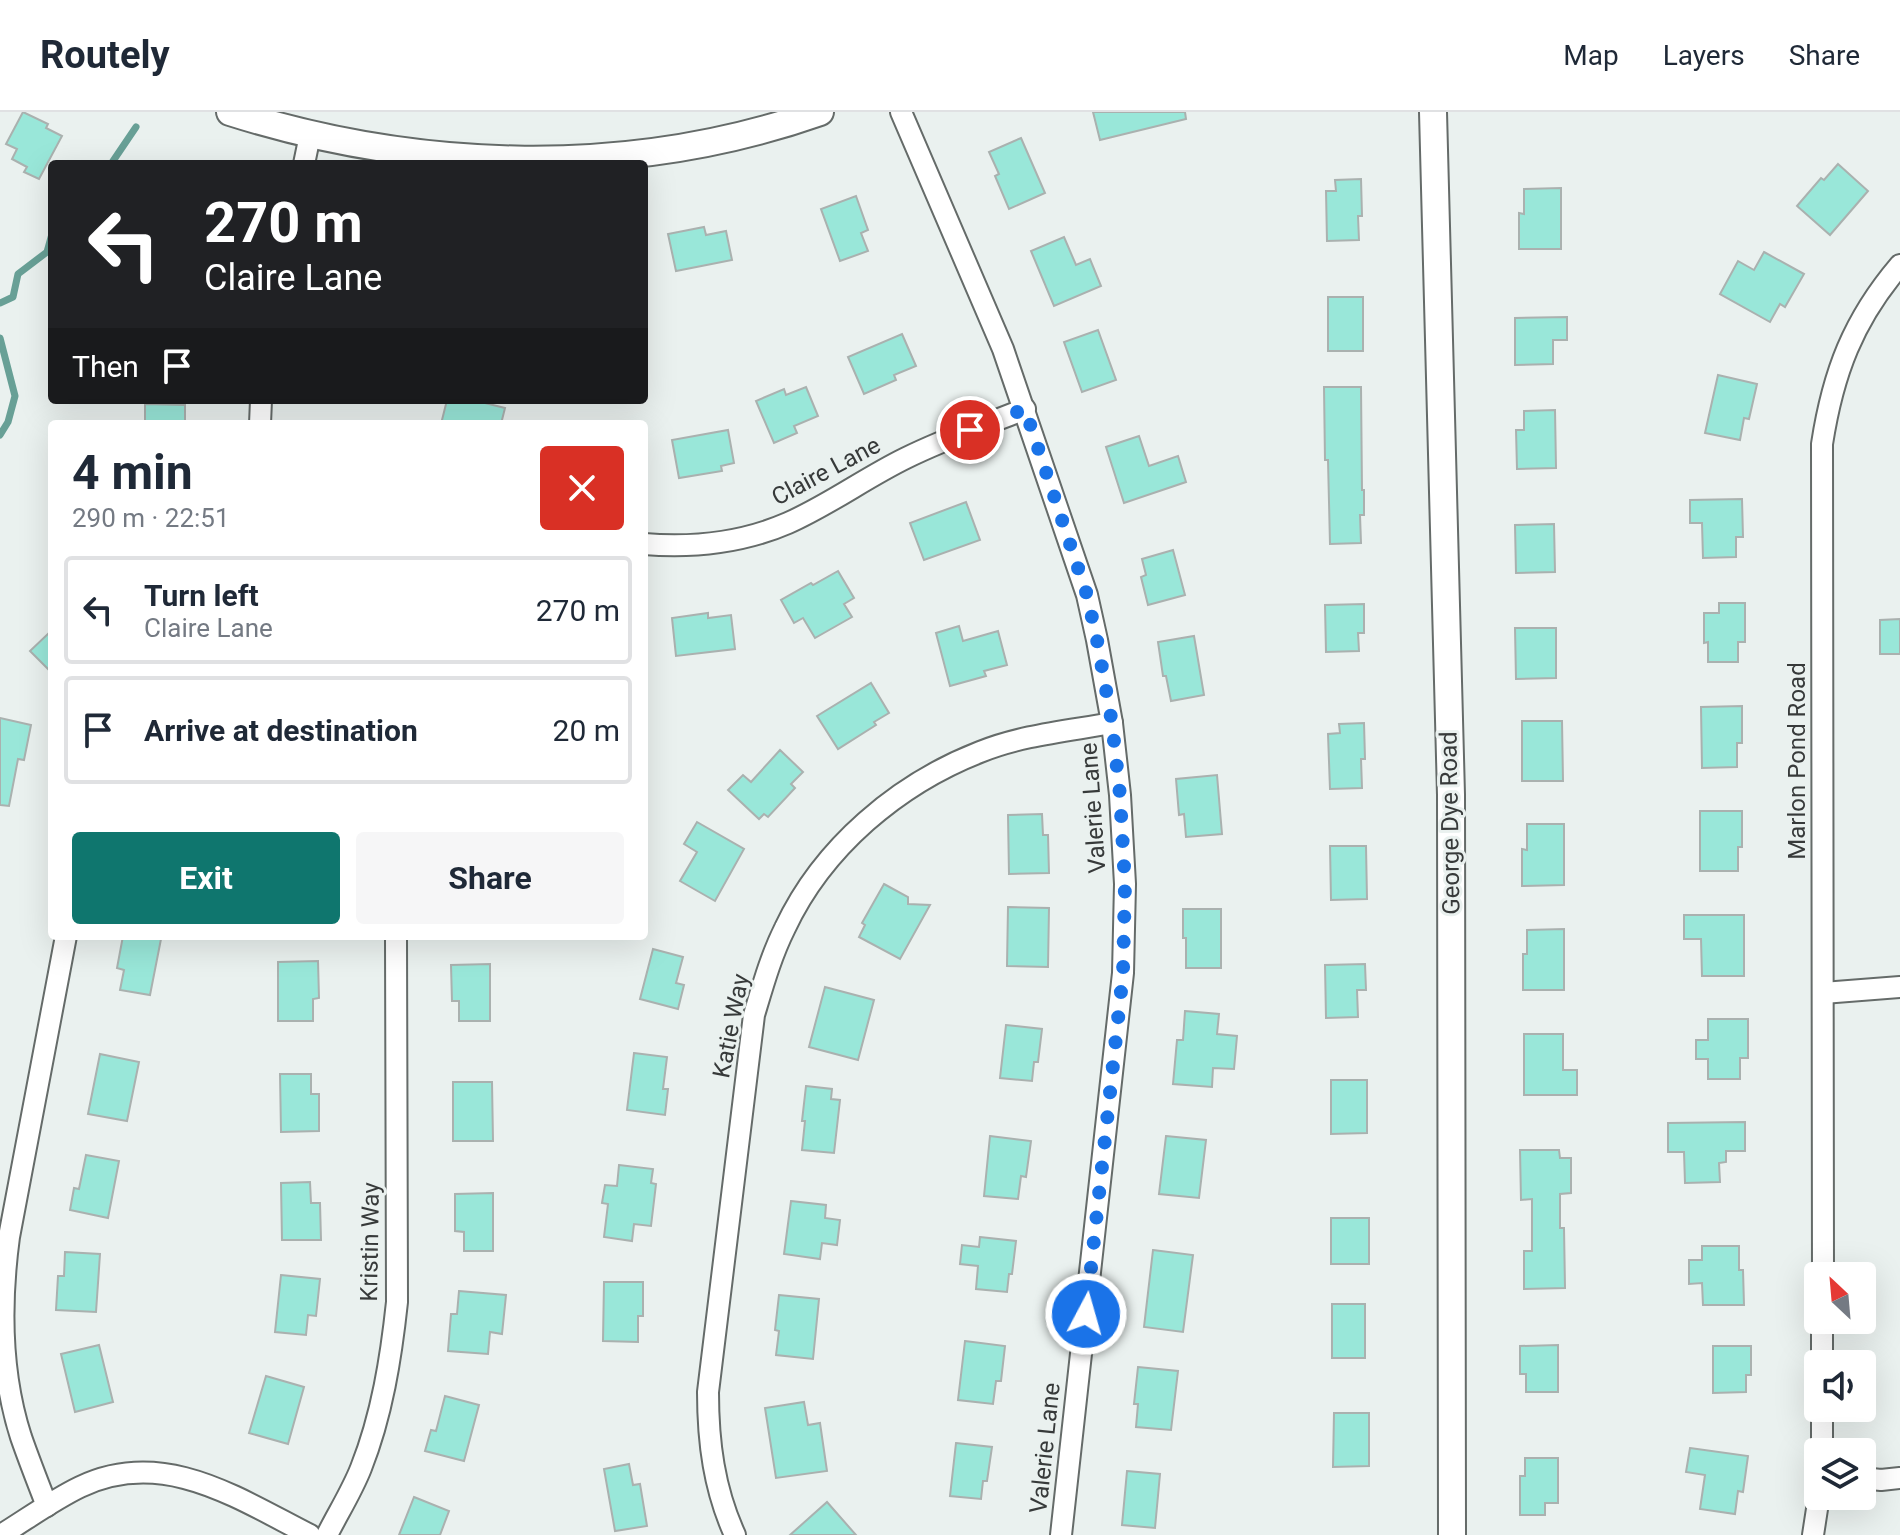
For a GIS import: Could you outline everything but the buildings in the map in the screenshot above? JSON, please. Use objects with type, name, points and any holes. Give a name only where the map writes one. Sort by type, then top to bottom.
[{"type":"street","points":[[230,112],[310,135],[385,150],[467,158],[532,160],[598,157],[679,147],[743,134],[820,112]]},
{"type":"street","name":"Valerie Lane","points":[[901,112],[1003,349],[1025,409],[1087,595],[1112,723],[1125,884],[1123,973],[1061,1535]]},
{"type":"street","name":"George Dye Road","points":[[1433,112],[1451,795],[1452,1535]]},
{"type":"street","points":[[305,160],[310,135]]},
{"type":"street","name":"Marlon Pond Road","points":[[1823,1262],[1822,444],[1838,369],[1853,334],[1872,301],[1900,265]]},
{"type":"street","name":"Claire Lane","points":[[648,544],[676,547],[750,537],[787,523],[904,458],[1025,409]]},
{"type":"street","name":"Katie Way","points":[[735,1535],[726,1516],[714,1473],[708,1433],[708,1392],[754,1015],[766,972],[785,926],[811,883],[838,849],[865,822],[904,791],[982,751],[1024,739],[1112,723]]},
{"type":"street","points":[[47,1506],[10,1396],[1,1308],[9,1237],[65,940]]},
{"type":"street","name":"Kristin Way","points":[[327,1535],[361,1468],[383,1398],[392,1350],[397,1302],[396,940]]},
{"type":"street","points":[[1823,993],[1900,987]]},
{"type":"street","points":[[1,1535],[81,1486],[115,1475],[142,1472],[172,1474],[213,1486],[310,1535]]},
{"type":"street","points":[[1876,1479],[1900,1478]]},
{"type":"street","points":[[1813,1535],[1817,1510]]},
{"type":"waterway","points":[[114,160],[136,127]]},
{"type":"waterway","points":[[0,303],[13,297],[18,274],[48,248]]},
{"type":"waterway","points":[[0,338],[15,396],[8,422],[0,435]]},
{"type":"route","points":[[970,430],[1025,409],[1087,595],[1112,723],[1125,884],[1123,973],[1086,1314]]}]
